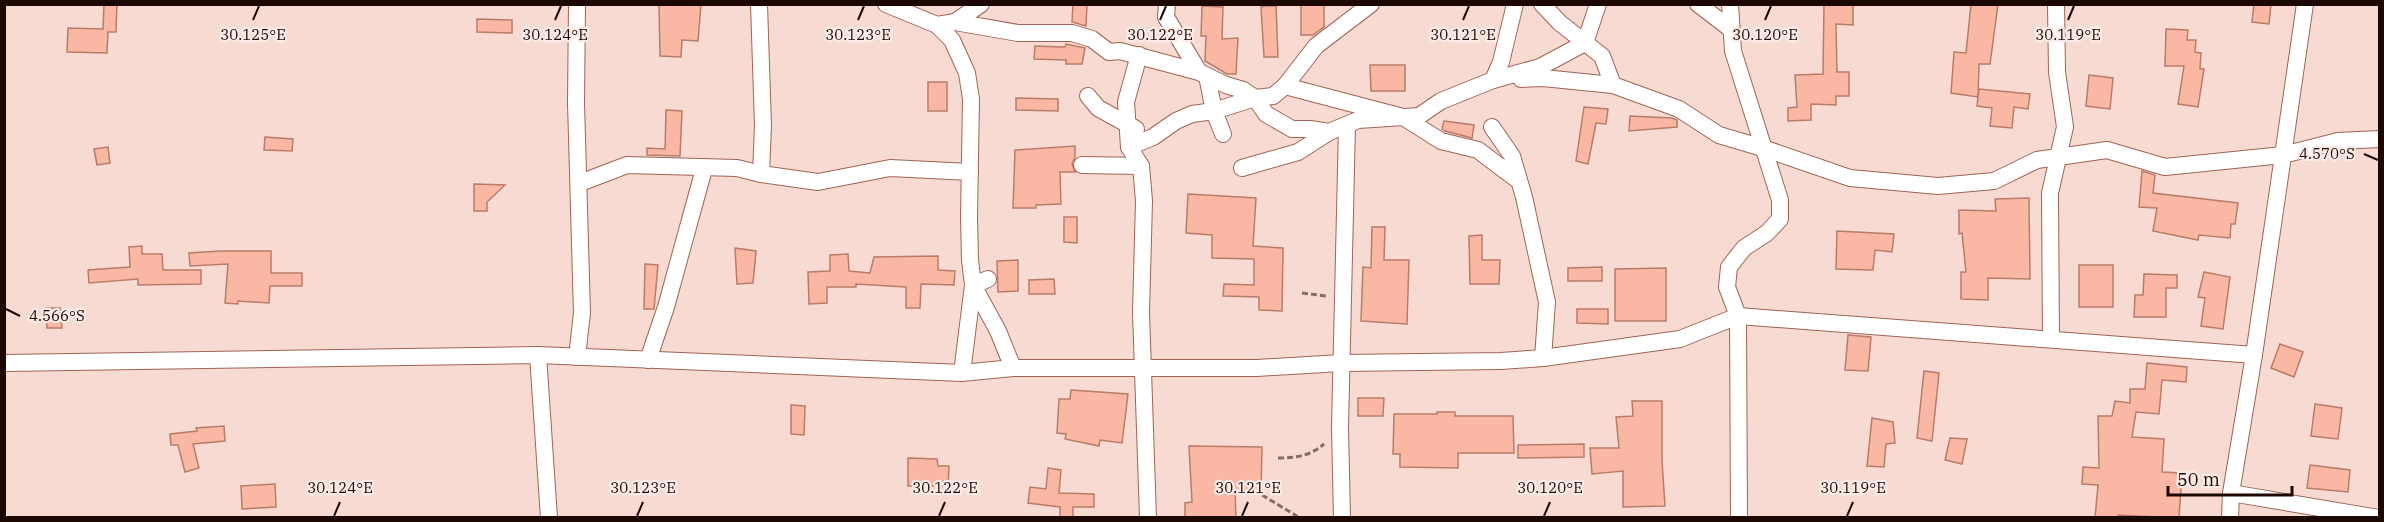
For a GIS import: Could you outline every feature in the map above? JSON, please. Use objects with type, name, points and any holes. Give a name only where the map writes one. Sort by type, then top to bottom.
[{"type":"street","points":[[577,4],[576,103],[582,313],[577,357]]},
{"type":"street","points":[[759,4],[764,126],[761,174]]},
{"type":"street","points":[[955,22],[981,4]]},
{"type":"street","points":[[1167,4],[1166,17],[1203,74],[1223,134]]},
{"type":"street","points":[[1129,147],[1192,114],[1214,111],[1255,98],[1273,96],[1286,86],[1316,46],[1371,4]]},
{"type":"street","points":[[1493,80],[1501,62],[1515,4]]},
{"type":"street","points":[[1542,4],[1560,23],[1602,56],[1613,85]]},
{"type":"street","points":[[1242,168],[1296,153],[1329,132],[1358,120],[1419,116],[1441,100],[1493,80],[1540,67],[1586,43],[1598,4]]},
{"type":"street","points":[[1698,4],[1732,30]]},
{"type":"street","points":[[1730,4],[1733,51],[1780,200],[1780,219],[1767,233],[1744,248],[1729,267],[1727,287],[1738,316],[1739,518]]},
{"type":"street","points":[[2051,339],[2050,193],[2065,127],[2057,72],[2055,4]]},
{"type":"street","points":[[2230,518],[2231,493],[2254,355],[2305,4]]},
{"type":"street","points":[[890,5],[937,25],[952,40],[967,73],[971,99],[970,261],[981,282],[1013,368]]},
{"type":"street","points":[[937,25],[955,22],[1017,33],[1072,33],[1092,39],[1109,52],[1120,51],[1139,55],[1203,74],[1243,90],[1255,98],[1266,114],[1292,129],[1329,132]]},
{"type":"street","points":[[1139,55],[1126,102],[1129,147],[1141,166],[1144,201],[1141,312],[1148,518]]},
{"type":"street","points":[[1493,80],[1543,78],[1613,85],[1679,110],[1719,135],[1850,178],[1938,186],[1994,181],[2037,160],[2107,150],[2165,167],[2283,155],[2338,141],[2379,139]]},
{"type":"street","points":[[1286,86],[1403,117],[1441,141],[1478,150],[1520,181]]},
{"type":"street","points":[[1088,96],[1098,108],[1153,136]]},
{"type":"street","points":[[1342,518],[1340,429],[1347,125]]},
{"type":"street","points":[[1492,127],[1512,156],[1520,181],[1547,302],[1543,358]]},
{"type":"street","points":[[1292,129],[1296,153]]},
{"type":"street","points":[[580,183],[627,165],[737,168],[761,174],[818,182],[890,168],[970,172]]},
{"type":"street","points":[[1082,165],[1141,166]]},
{"type":"street","points":[[648,360],[666,307],[704,168]]},
{"type":"street","points":[[962,373],[981,282]]},
{"type":"street","points":[[4,363],[538,355],[962,373],[1013,368],[1269,367],[1341,363],[1501,361],[1543,358],[1680,339],[1738,316],[2254,355]]},
{"type":"street","points":[[538,355],[549,518]]},
{"type":"street","points":[[2231,493],[2379,518]]},
{"type":"path","points":[[1302,293],[1343,298]]},
{"type":"path","points":[[1278,458],[1298,458],[1316,451],[1340,429]]},
{"type":"path","points":[[1262,495],[1300,518]]},
{"type":"building","points":[[104,4],[117,4],[116,32],[108,32],[107,53],[67,52],[68,28],[103,29]]},
{"type":"building","points":[[659,4],[701,4],[698,41],[682,40],[681,57],[660,56]]},
{"type":"building","points":[[1073,4],[1087,4],[1086,26],[1072,22]]},
{"type":"building","points":[[1301,4],[1324,4],[1324,27],[1313,35],[1301,35]]},
{"type":"building","points":[[1824,4],[1853,4],[1853,25],[1836,24],[1837,72],[1849,72],[1849,96],[1836,96],[1836,105],[1811,104],[1811,120],[1788,121],[1788,108],[1797,107],[1795,75],[1823,74]]},
{"type":"building","points":[[1971,4],[1998,4],[1990,64],[1979,64],[1978,97],[1951,93],[1954,52],[1966,53]]},
{"type":"building","points":[[2254,4],[2271,4],[2269,24],[2252,22]]},
{"type":"building","points":[[1202,6],[1223,7],[1222,39],[1238,38],[1236,74],[1227,74],[1205,61],[1206,36],[1201,36]]},
{"type":"building","points":[[1276,6],[1278,57],[1264,57],[1261,7]]},
{"type":"building","points":[[477,19],[512,20],[512,33],[477,32]]},
{"type":"building","points":[[2166,29],[2188,30],[2187,40],[2196,40],[2195,52],[2201,53],[2200,69],[2204,69],[2198,107],[2178,104],[2184,66],[2165,66]]},
{"type":"building","points":[[1066,44],[1085,48],[1082,64],[1066,64],[1066,60],[1034,59],[1035,46],[1065,47]]},
{"type":"building","points":[[1370,65],[1405,65],[1405,91],[1371,91]]},
{"type":"building","points":[[2089,75],[2113,78],[2110,109],[2086,106]]},
{"type":"building","points":[[928,82],[947,82],[947,111],[928,111]]},
{"type":"building","points":[[1979,89],[2030,94],[2028,109],[2014,107],[2012,128],[1990,126],[1992,108],[1977,106]]},
{"type":"building","points":[[1016,98],[1058,99],[1058,111],[1016,110]]},
{"type":"building","points":[[1584,107],[1608,109],[1606,124],[1596,123],[1588,164],[1576,161]]},
{"type":"building","points":[[666,110],[682,111],[680,156],[647,155],[647,148],[665,149]]},
{"type":"building","points":[[1630,116],[1672,118],[1677,120],[1677,127],[1629,131]]},
{"type":"building","points":[[1444,121],[1474,125],[1472,138],[1445,131],[1442,129]]},
{"type":"building","points":[[265,137],[293,139],[292,151],[264,150]]},
{"type":"building","points":[[1075,146],[1075,157],[1072,164],[1075,172],[1060,172],[1061,204],[1036,205],[1036,208],[1013,208],[1015,150]]},
{"type":"building","points":[[108,147],[110,163],[97,165],[94,149]]},
{"type":"building","points":[[2142,171],[2155,175],[2153,193],[2238,203],[2235,224],[2231,224],[2230,238],[2199,235],[2198,240],[2153,231],[2157,208],[2139,207]]},
{"type":"building","points":[[474,184],[505,185],[487,202],[487,211],[474,211]]},
{"type":"building","points":[[1188,194],[1256,198],[1253,246],[1283,248],[1282,311],[1259,310],[1259,297],[1223,296],[1224,284],[1254,285],[1254,259],[1212,258],[1212,235],[1186,233]]},
{"type":"building","points":[[2029,198],[2030,279],[1988,278],[1988,300],[1961,299],[1961,272],[1966,272],[1962,233],[1959,234],[1959,210],[1996,211],[1995,199]]},
{"type":"building","points":[[1064,217],[1077,217],[1077,243],[1064,242]]},
{"type":"building","points":[[1372,227],[1385,227],[1384,260],[1409,260],[1407,324],[1361,321],[1363,267],[1371,268]]},
{"type":"building","points":[[1837,231],[1894,234],[1892,252],[1875,250],[1873,270],[1836,269]]},
{"type":"building","points":[[1482,235],[1482,260],[1500,260],[1499,284],[1470,284],[1469,236]]},
{"type":"building","points":[[142,246],[142,254],[162,254],[163,270],[201,270],[201,284],[138,285],[138,279],[89,283],[88,270],[130,267],[129,247]]},
{"type":"building","points":[[735,248],[756,251],[753,283],[737,284]]},
{"type":"building","points":[[271,251],[271,273],[302,273],[302,286],[270,286],[269,303],[238,301],[238,304],[225,303],[228,264],[190,266],[189,253]]},
{"type":"building","points":[[848,254],[849,271],[870,273],[874,257],[938,256],[938,270],[955,271],[954,285],[921,284],[920,308],[906,308],[906,287],[856,284],[856,287],[827,287],[827,303],[809,304],[808,272],[830,271],[830,255]]},
{"type":"building","points":[[1018,260],[1018,291],[998,292],[997,261]]},
{"type":"building","points":[[645,264],[658,265],[654,309],[644,309]]},
{"type":"building","points":[[2079,265],[2113,265],[2113,307],[2079,307]]},
{"type":"building","points":[[1602,267],[1602,281],[1568,281],[1568,268]]},
{"type":"building","points":[[1666,268],[1666,321],[1615,321],[1615,269]]},
{"type":"building","points":[[2204,272],[2230,277],[2223,329],[2201,326],[2205,298],[2198,297]]},
{"type":"building","points":[[2144,274],[2177,275],[2177,288],[2166,288],[2166,317],[2134,317],[2135,295],[2143,295]]},
{"type":"building","points":[[1054,279],[1055,294],[1029,294],[1029,280]]},
{"type":"building","points":[[46,308],[60,308],[62,328],[47,328]]},
{"type":"building","points":[[1577,309],[1608,309],[1608,324],[1577,323]]},
{"type":"building","points":[[1848,335],[1871,337],[1868,371],[1845,370]]},
{"type":"building","points":[[2280,344],[2303,352],[2294,377],[2271,368]]},
{"type":"building","points":[[2147,363],[2187,367],[2186,382],[2162,380],[2159,414],[2136,412],[2132,437],[2164,439],[2162,472],[2182,473],[2179,518],[2118,515],[2118,518],[2095,518],[2098,485],[2082,484],[2083,467],[2099,468],[2098,416],[2112,416],[2115,401],[2130,403],[2130,389],[2145,389]]},
{"type":"building","points":[[1924,371],[1939,373],[1932,441],[1917,438]]},
{"type":"building","points":[[1071,390],[1128,394],[1122,443],[1100,440],[1099,446],[1065,439],[1066,434],[1057,433],[1059,399],[1070,399]]},
{"type":"building","points":[[1358,398],[1384,398],[1383,416],[1358,416]]},
{"type":"building","points":[[1632,401],[1662,401],[1665,506],[1623,507],[1623,471],[1592,474],[1590,448],[1619,448],[1616,417],[1633,416]]},
{"type":"building","points":[[2315,404],[2342,408],[2338,439],[2311,436]]},
{"type":"building","points":[[791,405],[805,406],[804,435],[791,434]]},
{"type":"building","points":[[1437,412],[1455,412],[1455,416],[1513,416],[1514,453],[1458,453],[1458,468],[1400,467],[1400,454],[1393,454],[1394,414],[1437,414]]},
{"type":"building","points":[[1872,418],[1893,422],[1895,443],[1886,444],[1884,467],[1867,466]]},
{"type":"building","points":[[224,426],[225,441],[193,444],[199,468],[185,472],[178,445],[171,445],[170,434],[197,431],[196,428]]},
{"type":"building","points":[[1950,438],[1967,439],[1962,464],[1945,460]]},
{"type":"building","points":[[1584,444],[1584,457],[1518,458],[1518,445]]},
{"type":"building","points":[[1189,446],[1262,447],[1261,491],[1235,491],[1236,518],[1185,518],[1185,503],[1192,502]]},
{"type":"building","points":[[908,458],[937,459],[938,466],[949,466],[948,486],[908,486]]},
{"type":"building","points":[[2310,465],[2350,470],[2348,492],[2307,488]]},
{"type":"building","points":[[1048,468],[1061,470],[1059,493],[1094,494],[1094,507],[1073,507],[1073,518],[1060,518],[1060,507],[1028,503],[1030,487],[1046,489]]},
{"type":"building","points":[[275,484],[276,507],[242,509],[241,486]]}]
